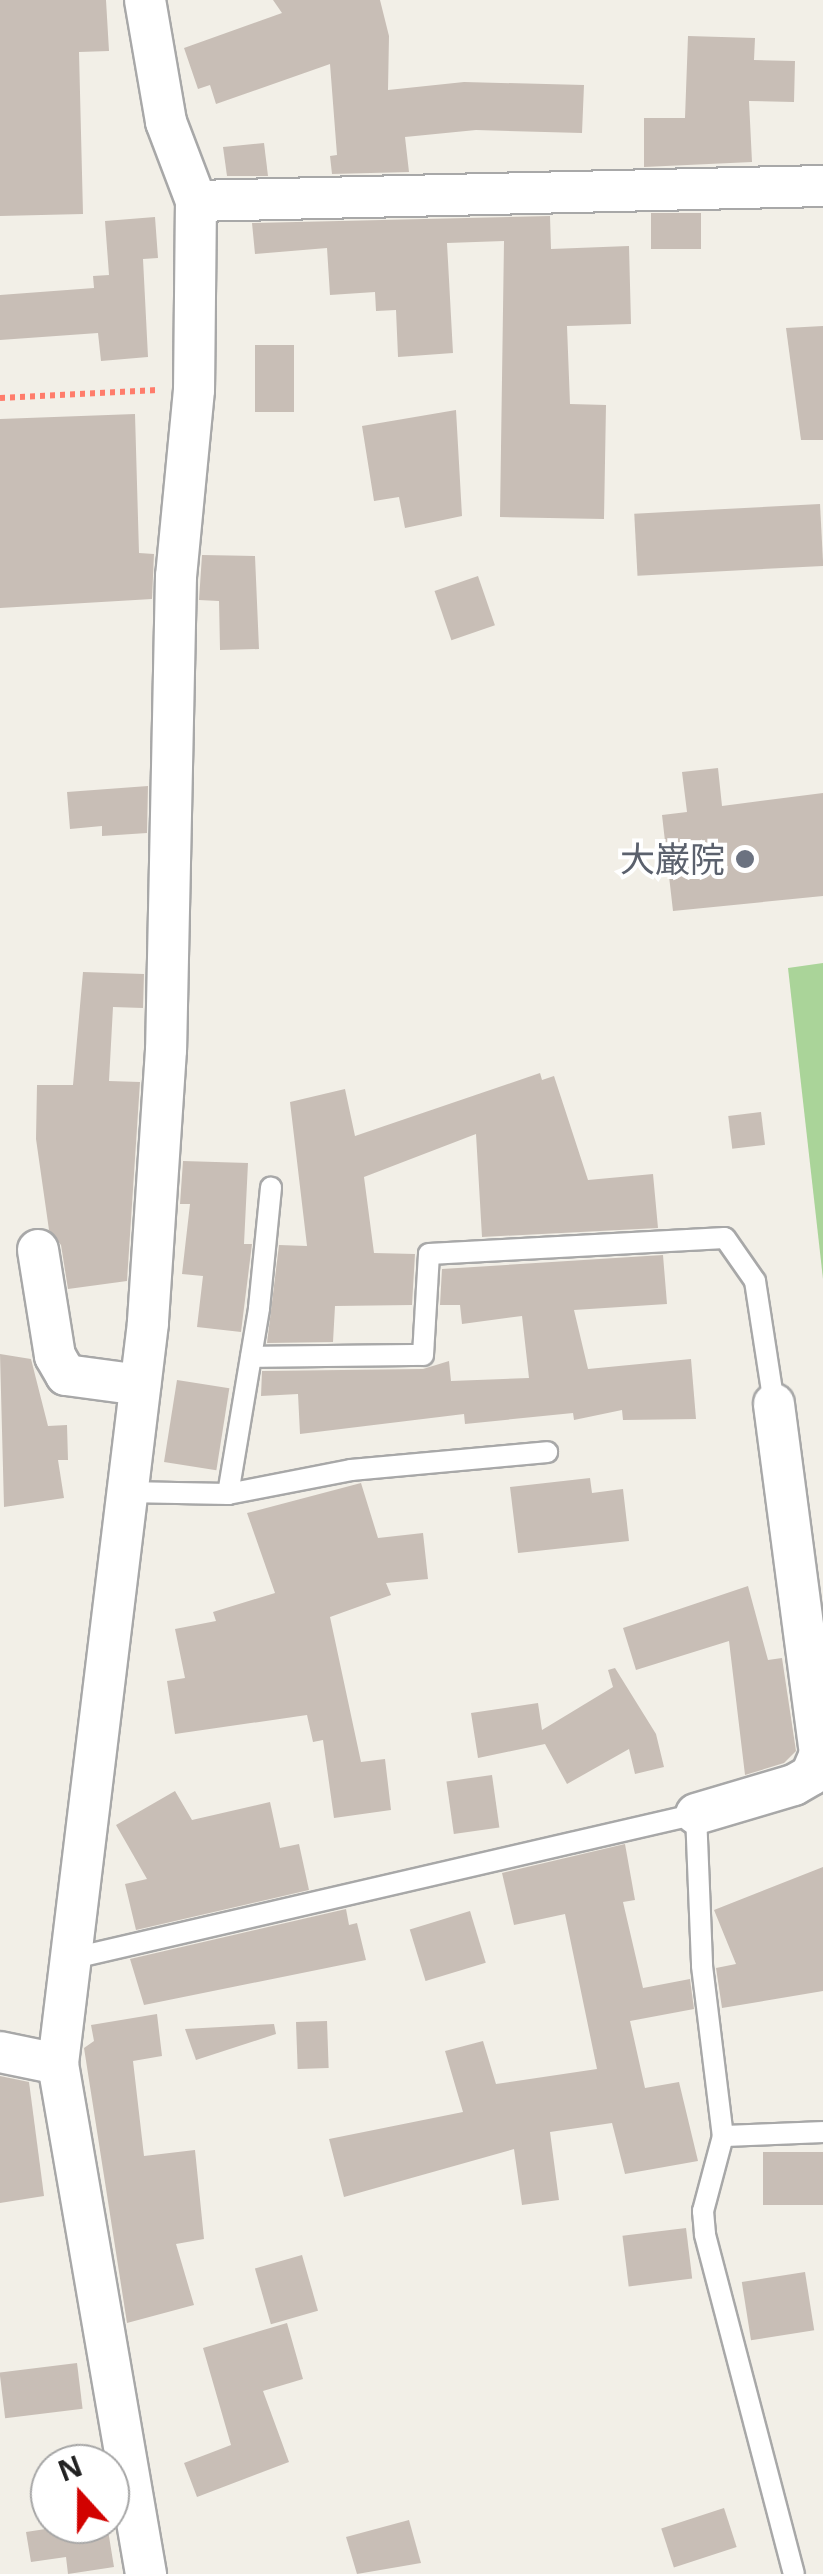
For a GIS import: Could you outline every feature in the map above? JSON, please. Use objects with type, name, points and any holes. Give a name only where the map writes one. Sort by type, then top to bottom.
[{"type":"street","points":[[145,0],[166,122],[196,200],[194,390],[176,576],[166,1050],[140,1385],[74,1958],[58,2064],[146,2574]]},
{"type":"street","points":[[196,200],[823,186]]},
{"type":"street","points":[[38,1250],[55,1356],[66,1375],[140,1385]]},
{"type":"street","points":[[696,1814],[811,1775],[820,1754],[813,1605],[774,1404]]},
{"type":"street","points":[[0,2052],[58,2064]]},
{"type":"lane","points":[[228,1494],[251,1357],[271,1188]]},
{"type":"lane","points":[[251,1357],[423,1356],[429,1254],[725,1238],[756,1282],[774,1404]]},
{"type":"lane","points":[[126,1492],[228,1494],[352,1470],[547,1452]]},
{"type":"lane","points":[[74,1958],[696,1814],[702,1966],[722,2136],[703,2211],[705,2235],[794,2574]]},
{"type":"lane","points":[[722,2136],[823,2132]]},
{"type":"path","points":[[0,398],[194,390]]},
{"type":"green space","points":[[823,963],[823,1279],[788,968]]},
{"type":"building","points":[[0,0],[106,0],[109,51],[79,52],[83,214],[0,216]]},
{"type":"building","points":[[273,0],[380,0],[389,36],[388,90],[464,82],[584,85],[582,133],[476,130],[405,137],[409,172],[332,174],[330,156],[337,155],[330,64],[216,104],[210,85],[198,89],[184,48],[282,13]]},
{"type":"building","points":[[688,36],[755,38],[754,60],[795,61],[794,102],[749,101],[752,162],[644,167],[644,118],[685,118]]},
{"type":"building","points":[[264,143],[268,176],[227,176],[223,147]]},
{"type":"building","points":[[651,213],[701,213],[701,249],[651,249]]},
{"type":"building","points":[[550,216],[551,249],[629,246],[631,324],[567,326],[570,404],[606,405],[604,519],[500,517],[504,241],[447,243],[453,353],[398,357],[396,310],[376,311],[375,292],[330,295],[327,248],[255,254],[252,223]]},
{"type":"building","points":[[155,217],[158,258],[143,259],[148,357],[101,361],[98,333],[0,340],[0,295],[94,288],[93,276],[109,275],[105,221]]},
{"type":"building","points":[[823,326],[823,440],[801,440],[786,328]]},
{"type":"building","points":[[255,345],[294,345],[294,412],[255,412]]},
{"type":"building","points":[[456,410],[462,516],[405,528],[399,497],[374,501],[362,426]]},
{"type":"building","points":[[135,414],[139,553],[154,554],[152,599],[0,608],[0,419]]},
{"type":"building","points":[[820,504],[823,566],[637,576],[634,514]]},
{"type":"building","points":[[202,555],[255,556],[259,649],[220,650],[219,601],[199,600]]},
{"type":"building","points":[[478,576],[495,625],[451,640],[435,591]]},
{"type":"building","name":"大巌院","points":[[718,768],[722,806],[823,793],[823,896],[673,911],[662,815],[687,812],[682,772]]},
{"type":"building","points":[[148,786],[147,833],[102,836],[102,826],[70,829],[67,792]]},
{"type":"building","points":[[83,972],[144,974],[143,1008],[113,1007],[109,1081],[140,1082],[127,1281],[68,1289],[61,1245],[49,1230],[36,1139],[37,1085],[73,1085]]},
{"type":"building","points":[[540,1073],[542,1080],[554,1076],[588,1180],[653,1174],[658,1228],[482,1237],[476,1134],[364,1177],[374,1253],[415,1254],[412,1305],[335,1306],[333,1342],[267,1343],[279,1245],[307,1246],[290,1102],[345,1089],[355,1136]]},
{"type":"building","points":[[761,1112],[765,1145],[732,1149],[728,1116]]},
{"type":"building","points":[[183,1161],[248,1163],[244,1244],[252,1244],[241,1332],[197,1327],[203,1276],[182,1274],[190,1204],[180,1204]]},
{"type":"building","points":[[663,1255],[667,1304],[574,1310],[588,1369],[691,1359],[696,1419],[623,1420],[622,1410],[574,1420],[573,1413],[465,1424],[464,1414],[300,1434],[298,1394],[261,1396],[262,1371],[423,1369],[449,1361],[451,1381],[529,1378],[522,1316],[462,1324],[460,1305],[440,1305],[442,1269]]},
{"type":"building","points":[[0,1354],[31,1359],[48,1426],[67,1425],[68,1460],[58,1460],[64,1498],[4,1507]]},
{"type":"building","points":[[177,1380],[229,1388],[216,1470],[164,1462]]},
{"type":"building","points":[[590,1478],[592,1493],[623,1489],[629,1541],[518,1553],[510,1487]]},
{"type":"building","points":[[361,1483],[378,1538],[423,1533],[428,1579],[386,1583],[391,1595],[330,1617],[361,1762],[385,1759],[391,1810],[334,1818],[323,1740],[313,1742],[307,1715],[175,1734],[167,1681],[185,1678],[175,1629],[216,1621],[213,1612],[275,1593],[247,1513]]},
{"type":"building","points":[[748,1586],[768,1660],[782,1658],[796,1751],[784,1763],[745,1775],[729,1641],[636,1670],[623,1628]]},
{"type":"building","points":[[615,1668],[656,1734],[664,1767],[635,1774],[629,1749],[567,1784],[545,1744],[478,1758],[471,1713],[538,1703],[542,1730],[613,1687],[608,1670]]},
{"type":"building","points":[[492,1775],[499,1827],[454,1834],[446,1781]]},
{"type":"building","points":[[175,1791],[192,1820],[270,1802],[280,1848],[299,1844],[309,1890],[136,1930],[125,1884],[147,1879],[116,1825]]},
{"type":"building","points":[[625,1844],[635,1900],[623,1902],[643,1988],[690,1979],[694,2009],[630,2021],[645,2088],[679,2082],[698,2161],[625,2174],[612,2123],[550,2132],[559,2200],[522,2205],[514,2149],[344,2197],[329,2139],[463,2112],[445,2051],[483,2041],[496,2084],[597,2069],[565,1914],[514,1925],[502,1873]]},
{"type":"building","points":[[823,1867],[823,1991],[722,2008],[716,1968],[736,1964],[714,1910]]},
{"type":"building","points":[[346,1909],[349,1925],[357,1923],[366,1960],[144,2005],[130,1959]]},
{"type":"building","points":[[470,1911],[486,1963],[426,1981],[410,1929]]},
{"type":"building","points":[[157,2014],[162,2056],[133,2061],[144,2156],[195,2150],[204,2239],[176,2244],[194,2305],[127,2323],[84,2048],[94,2041],[91,2025]]},
{"type":"building","points":[[327,2021],[329,2068],[298,2069],[296,2022]]},
{"type":"building","points":[[274,2024],[276,2034],[196,2060],[185,2029]]},
{"type":"building","points":[[0,2076],[29,2082],[44,2196],[0,2203]]},
{"type":"building","points":[[763,2152],[823,2152],[823,2205],[763,2205]]},
{"type":"building","points":[[686,2228],[692,2279],[629,2286],[622,2236]]},
{"type":"building","points":[[302,2255],[318,2311],[271,2324],[255,2269]]},
{"type":"building","points":[[805,2272],[814,2330],[751,2340],[742,2282]]},
{"type":"building","points":[[287,2323],[303,2379],[263,2391],[289,2462],[197,2497],[184,2463],[231,2445],[203,2348]]},
{"type":"building","points":[[77,2363],[83,2409],[5,2418],[0,2372]]},
{"type":"building","points":[[724,2508],[737,2547],[674,2567],[661,2528]]},
{"type":"building","points":[[409,2520],[421,2563],[357,2574],[346,2537]]},
{"type":"building","points":[[30,2531],[30,2544],[110,2544],[114,2567],[68,2574],[66,2557],[31,2562],[26,2532]]},
{"type":"place","name":"大巌院","points":[[745,859]]}]
